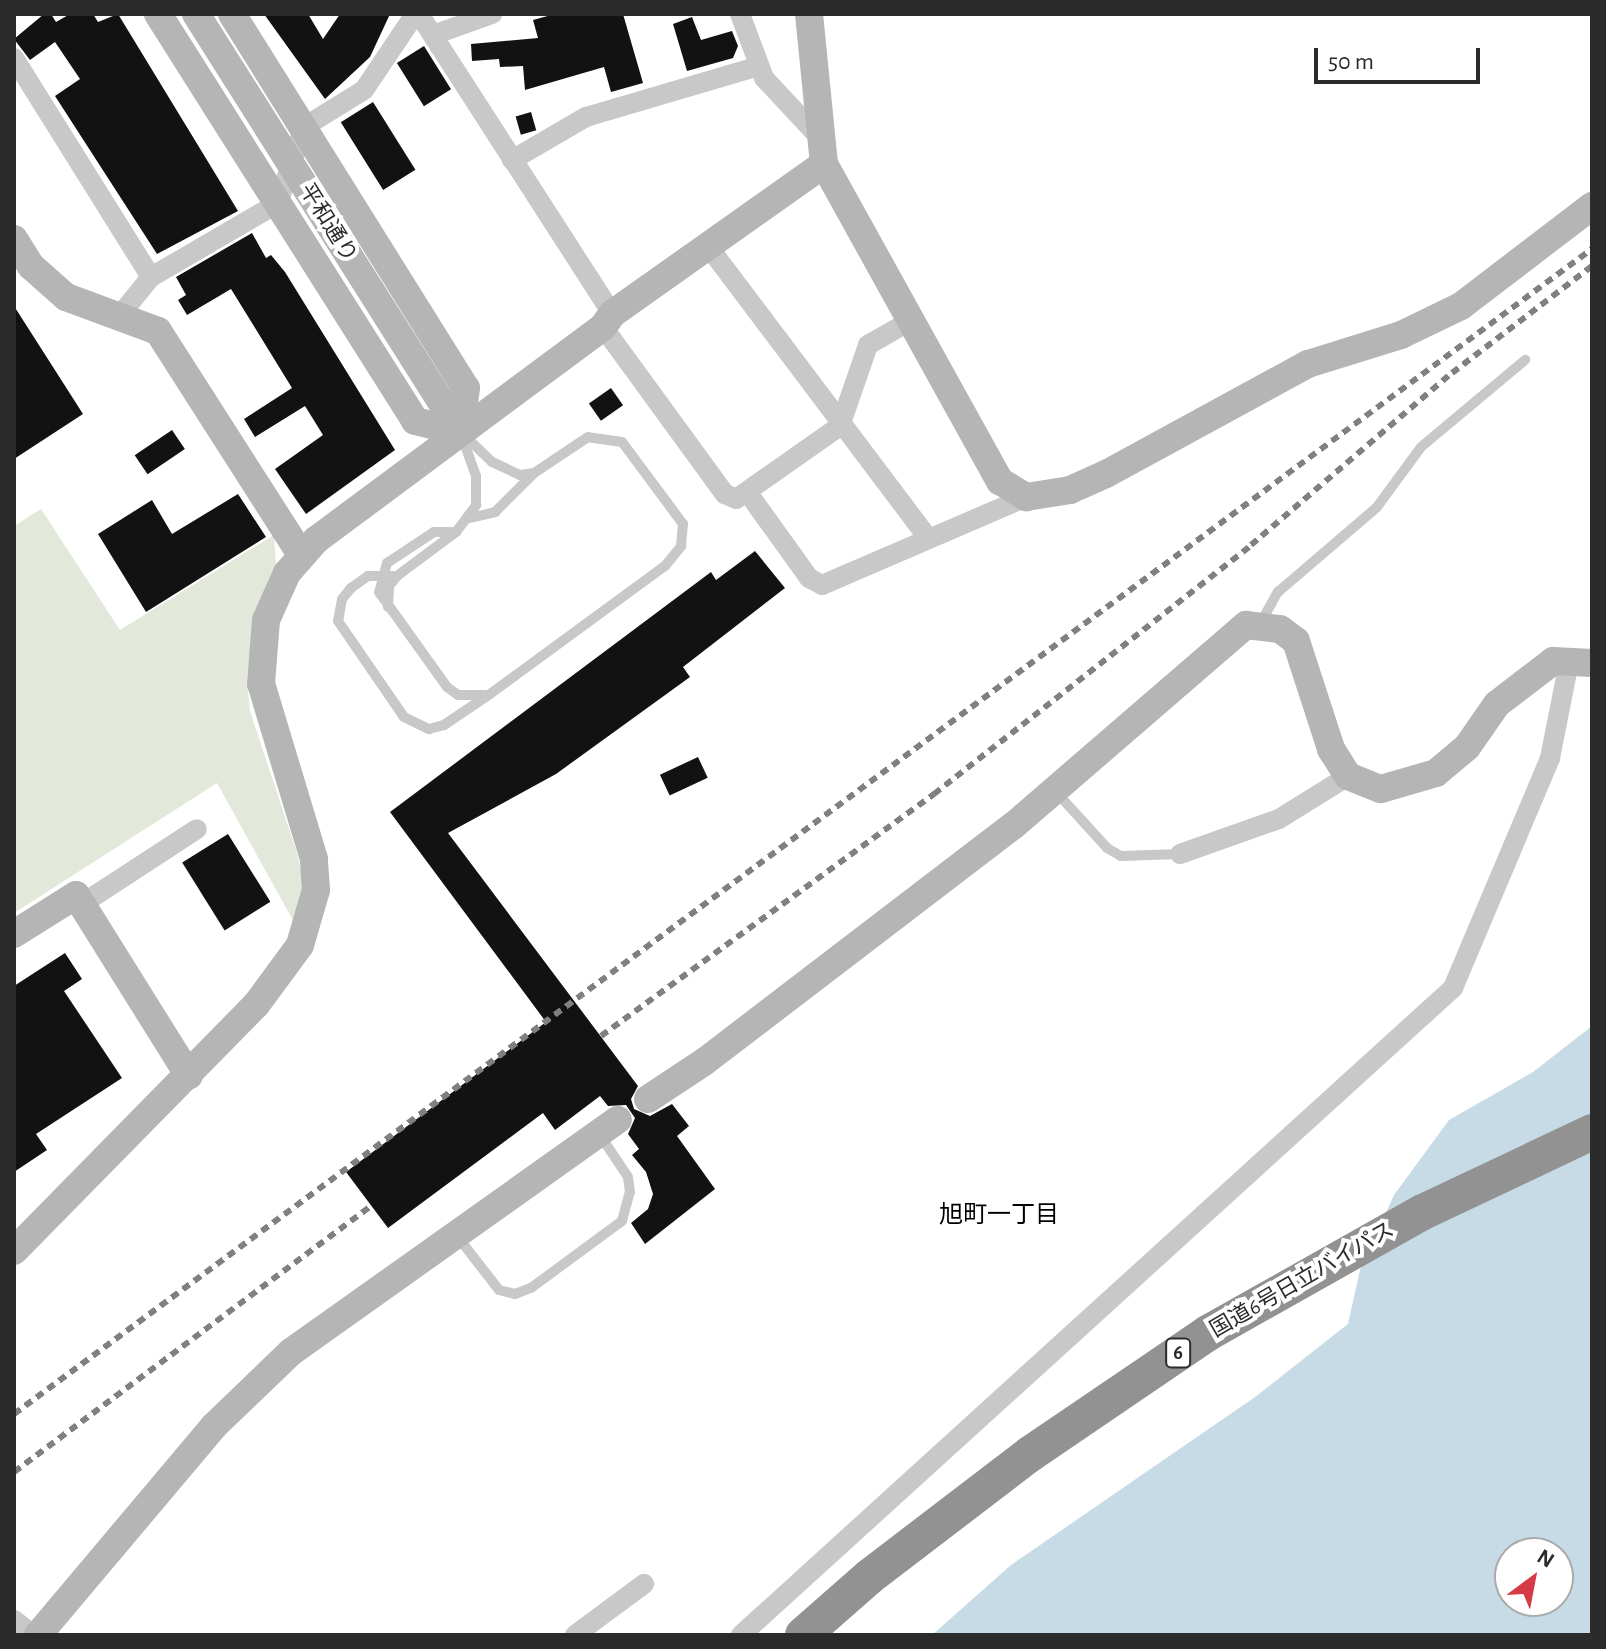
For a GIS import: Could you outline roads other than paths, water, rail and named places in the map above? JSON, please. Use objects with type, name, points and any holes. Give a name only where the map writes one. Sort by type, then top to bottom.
[{"type":"highway","name":"国道6号日立バイパス","points":[[803,1635],[869,1577],[1030,1454],[1208,1333],[1423,1212],[1592,1132]]},
{"type":"street","points":[[158,14],[415,421],[460,432]]},
{"type":"street","name":"平和通り","points":[[196,14],[460,432]]},
{"type":"street","points":[[232,14],[466,388],[460,432]]},
{"type":"street","points":[[120,315],[151,277],[278,203],[304,127],[364,90],[417,14],[512,160],[608,321],[725,494],[736,499],[748,493],[840,426],[868,345],[908,322]]},
{"type":"street","points":[[433,35],[492,14]]},
{"type":"street","points":[[740,14],[756,67],[818,136]]},
{"type":"street","points":[[809,14],[818,136],[824,164],[908,322],[1000,481],[1026,497]]},
{"type":"street","points":[[14,58],[151,277]]},
{"type":"street","points":[[512,160],[586,117],[756,67]]},
{"type":"street","points":[[14,1251],[189,1076],[284,971],[300,945],[314,904],[314,859],[306,826],[277,749],[261,684],[266,620],[274,595],[301,555],[708,246],[824,164]]},
{"type":"street","points":[[748,493],[809,578],[822,585],[927,537],[1026,497],[1070,490],[1106,474],[1308,364],[1401,335],[1461,306],[1592,206]]},
{"type":"street","points":[[14,239],[31,266],[66,297],[144,322],[172,346],[301,555]]},
{"type":"street","points":[[708,246],[840,426],[927,537]]},
{"type":"street","points":[[648,1099],[704,1062],[1055,791],[1229,635],[1260,624],[1296,641],[1331,749],[1348,776],[1381,789],[1436,773],[1467,747],[1497,704],[1530,677],[1553,661],[1580,662],[1550,758],[1453,988],[741,1635]]},
{"type":"street","points":[[1180,854],[1279,819],[1348,776]]},
{"type":"street","points":[[82,904],[197,829]]},
{"type":"street","points":[[14,934],[76,895],[189,1076]]},
{"type":"street","points":[[14,1620],[35,1635],[252,1388],[291,1352],[608,1127]]},
{"type":"street","points":[[575,1635],[644,1584]]},
{"type":"lane","points":[[1260,624],[1278,592],[1377,507],[1421,447],[1525,360]]},
{"type":"lane","points":[[460,432],[504,470],[534,473]]},
{"type":"lane","points":[[389,610],[389,586],[397,576],[470,518],[479,492],[460,432]]},
{"type":"lane","points":[[397,576],[380,576],[351,588],[342,599],[338,621],[404,717],[429,729],[444,725],[490,694],[665,566],[685,535],[683,524],[629,450],[609,437],[588,437],[534,473],[495,512],[470,518]]},
{"type":"lane","points":[[456,532],[424,537],[387,563],[380,576],[379,592],[447,687],[475,698],[490,694]]},
{"type":"lane","points":[[1055,791],[1107,848],[1121,856],[1180,854]]},
{"type":"lane","points":[[455,1234],[499,1290],[515,1294],[531,1288],[611,1232],[628,1208],[628,1177],[608,1127]]},
{"type":"water","points":[[1592,1026],[1592,1635],[932,1635],[1011,1565],[1255,1397],[1348,1324],[1360,1270],[1394,1195],[1449,1120],[1533,1072]]},
{"type":"railway","points":[[14,1414],[1592,249]]},
{"type":"railway","points":[[601,1036],[934,794],[1251,545],[1452,373],[1592,266]]},
{"type":"railway","points":[[14,1472],[371,1206]]},
{"type":"district","name":"旭町一丁目","points":[[999,1216]]}]
